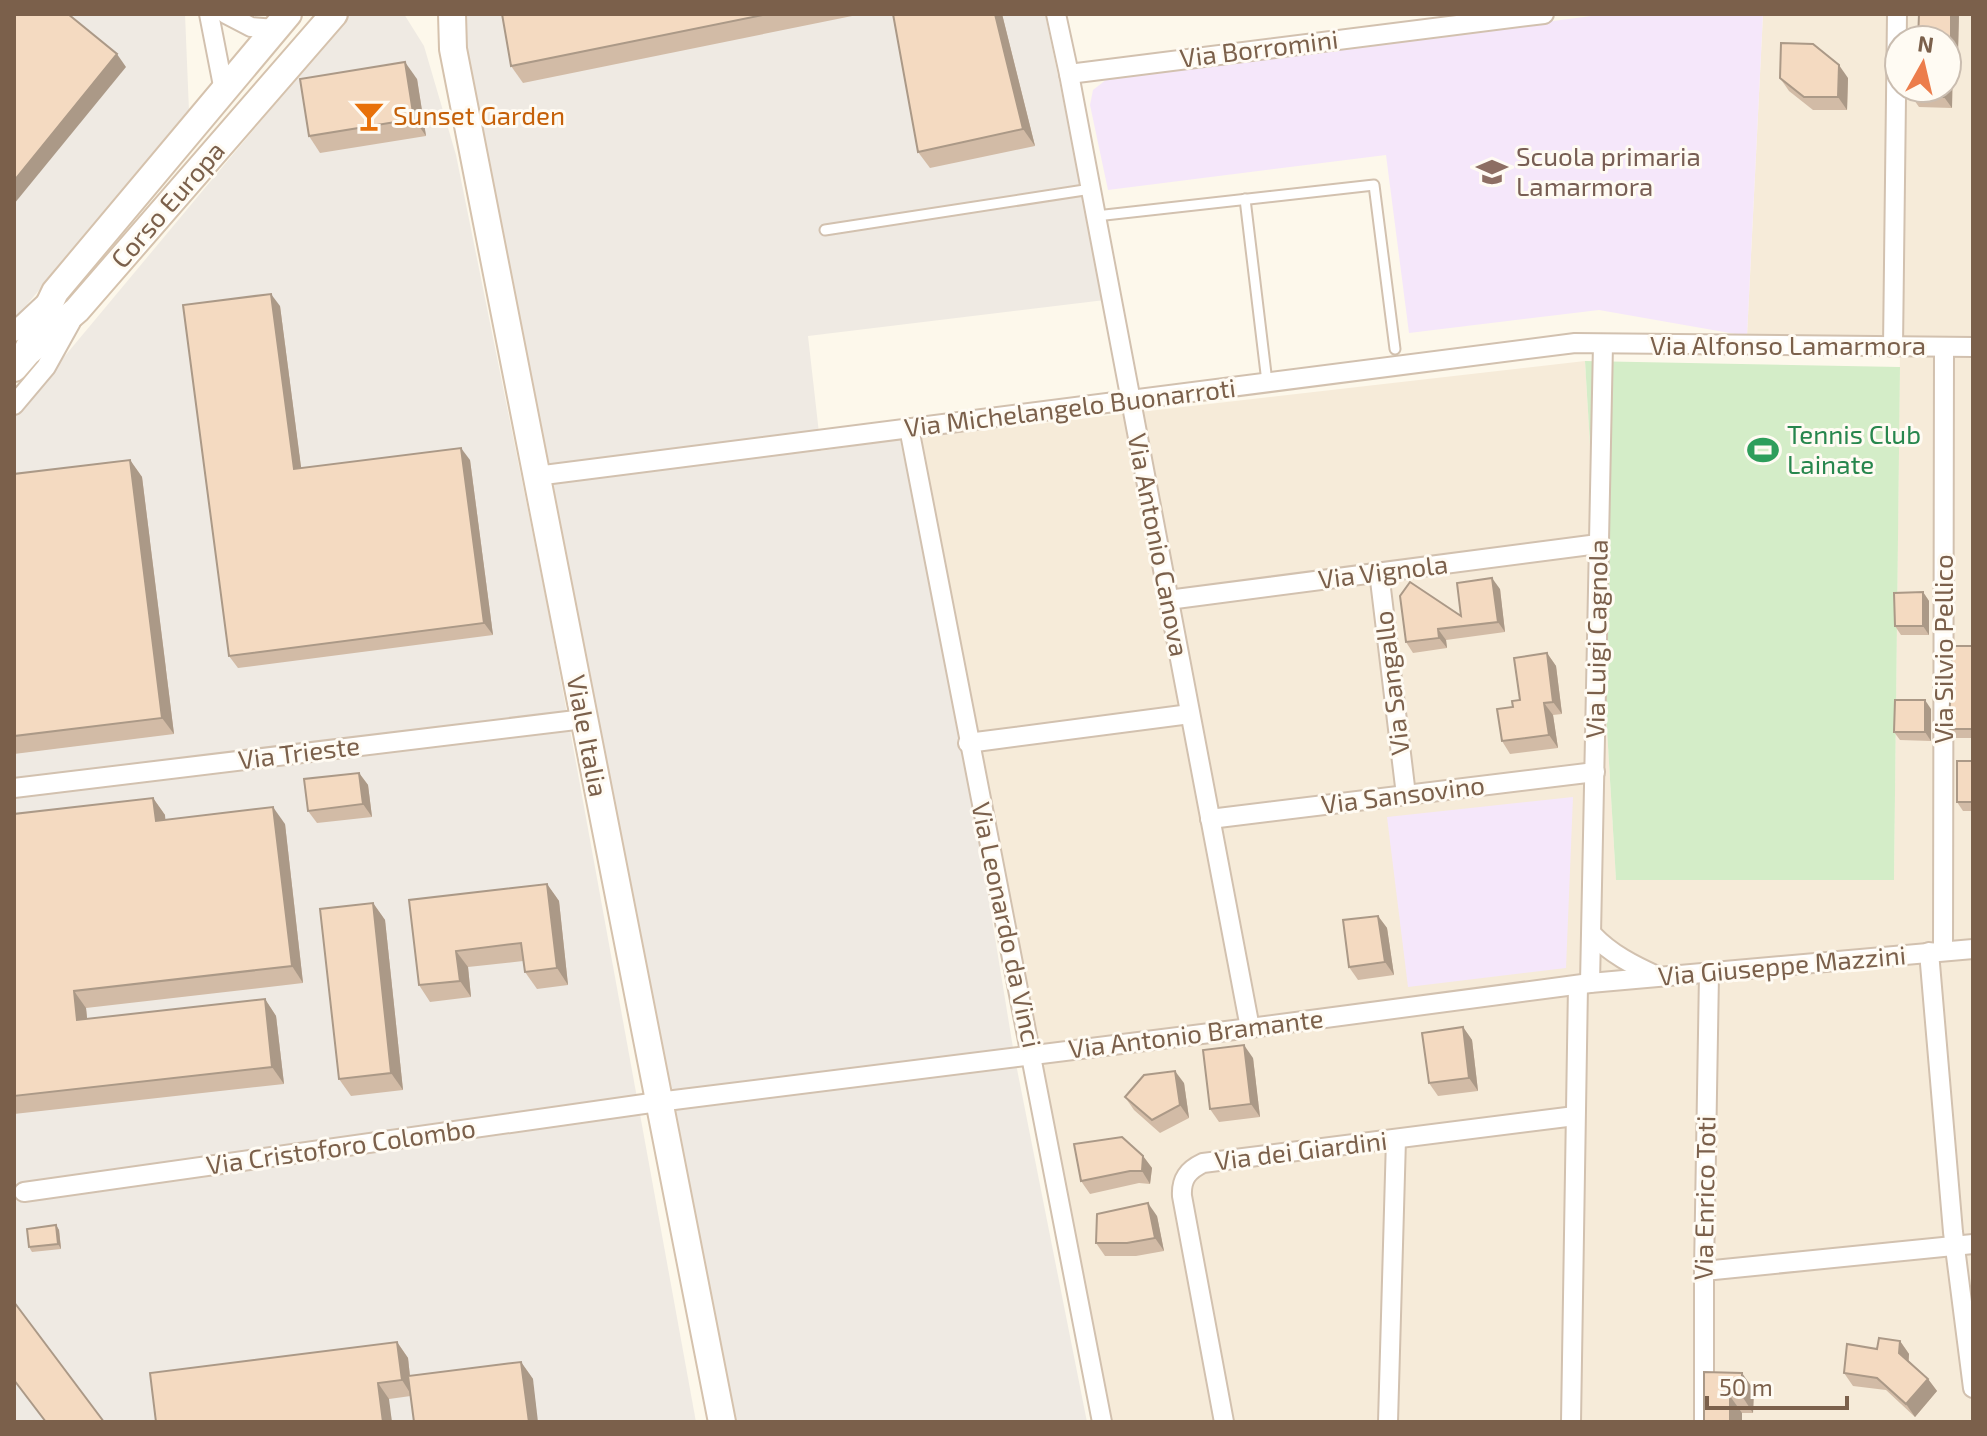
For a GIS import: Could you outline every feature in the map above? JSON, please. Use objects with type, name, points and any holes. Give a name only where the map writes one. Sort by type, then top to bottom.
[{"type":"street","points":[[209,14],[224,91]]},
{"type":"street","points":[[226,14],[251,27],[282,22]]},
{"type":"street","name":"Corso Europa","points":[[14,405],[46,367],[77,310],[334,14]]},
{"type":"street","name":"Viale Italia","points":[[438,14],[453,49]]},
{"type":"street","name":"Viale Italia","points":[[452,14],[453,49],[722,1422]]},
{"type":"street","name":"Via Antonio Canova","points":[[1056,14],[1250,1028]]},
{"type":"street","name":"Via Borromini","points":[[1069,74],[1544,14]]},
{"type":"street","points":[[1893,347],[1897,14]]},
{"type":"street","name":"Corso Europa","points":[[18,351],[55,292],[282,22]]},
{"type":"street","points":[[18,351],[77,310]]},
{"type":"street","name":"Via Michelangelo Buonarroti","points":[[536,476],[1575,343],[1603,344]]},
{"type":"street","name":"Via Alfonso Lamarmora","points":[[1603,344],[1973,347]]},
{"type":"street","name":"Via Luigi Cagnola","points":[[1571,1422],[1575,1116],[1584,984],[1593,935],[1603,344]]},
{"type":"street","name":"Via Silvio Pellico","points":[[1944,347],[1936,951],[1964,1245],[1973,1388]]},
{"type":"street","name":"Via Leonardo da Vinci","points":[[909,428],[1102,1422]]},
{"type":"street","name":"Via Vignola","points":[[1168,600],[1598,544]]},
{"type":"street","name":"Via Sangallo","points":[[1379,572],[1406,795]]},
{"type":"street","points":[[968,743],[1190,714]]},
{"type":"street","name":"Via Trieste","points":[[14,788],[584,719]]},
{"type":"street","name":"Via Sansovino","points":[[1210,819],[1595,772]]},
{"type":"street","points":[[1593,935],[1628,962],[1660,978]]},
{"type":"street","name":"Via Giuseppe Mazzini","points":[[1584,984],[1973,949]]},
{"type":"street","name":"Via Enrico Toti","points":[[1704,1422],[1709,974]]},
{"type":"street","name":"Via Antonio Bramante","points":[[658,1102],[1584,984]]},
{"type":"street","name":"Via Cristoforo Colombo","points":[[24,1192],[658,1102]]},
{"type":"street","name":"Via dei Giardini","points":[[1224,1422],[1182,1196],[1184,1178],[1191,1168],[1203,1163],[1575,1116]]},
{"type":"street","points":[[1388,1422],[1396,1139]]},
{"type":"street","points":[[1704,1271],[1964,1245]]},
{"type":"lane","points":[[1096,216],[1374,185],[1395,349]]},
{"type":"lane","points":[[825,230],[1091,189]]},
{"type":"lane","points":[[1245,199],[1267,383]]},
{"type":"shaded area","points":[[14,14],[185,14],[189,111],[14,320]]},
{"type":"shaded area","points":[[350,14],[404,14],[424,46],[456,155],[548,609],[696,1422],[14,1422],[14,417]]},
{"type":"shaded area","points":[[459,14],[1045,14],[1105,300],[808,336],[821,451],[900,439],[963,741],[1014,1054],[1087,1422],[727,1422]]},
{"type":"shaded area","name":"Scuola primaria Lamarmora","points":[[1607,14],[1763,14],[1747,336],[1599,310],[1409,333],[1386,155],[1108,190],[1090,105],[1093,90],[1107,79]]},
{"type":"shaded area","points":[[1763,14],[1973,14],[1973,338],[1747,336]]},
{"type":"shaded area","points":[[1973,352],[1973,1422],[1105,1422],[913,438],[1585,361],[1616,880],[1894,880],[1900,353]]},
{"type":"shaded area","points":[[1573,797],[1566,968],[1408,987],[1387,817]]},
{"type":"green space","points":[[1585,361],[1900,367],[1894,880],[1616,880]]},
{"type":"building","points":[[14,14],[68,14],[117,54],[14,181]]},
{"type":"building","points":[[502,14],[768,14],[511,66]]},
{"type":"building","points":[[893,14],[995,14],[1023,129],[918,152]]},
{"type":"building","points":[[1919,14],[1951,14],[1951,24],[1919,24]]},
{"type":"building","points":[[1781,43],[1813,44],[1839,65],[1838,97],[1804,97],[1780,78]]},
{"type":"building","points":[[405,62],[414,119],[309,136],[300,79]]},
{"type":"building","points":[[271,294],[294,469],[461,448],[484,623],[229,656],[183,305]]},
{"type":"building","points":[[130,460],[162,718],[14,736],[14,474]]},
{"type":"building","points":[[1492,578],[1498,622],[1438,629],[1439,638],[1406,642],[1400,596],[1410,582],[1461,616],[1457,583]]},
{"type":"building","points":[[1923,592],[1923,626],[1895,626],[1894,593]]},
{"type":"building","points":[[1952,646],[1973,646],[1973,729],[1949,729]]},
{"type":"building","points":[[1547,653],[1553,702],[1544,703],[1549,735],[1502,741],[1497,709],[1513,707],[1512,701],[1520,700],[1514,658]]},
{"type":"building","points":[[1895,700],[1925,700],[1925,732],[1894,732]]},
{"type":"building","points":[[1957,761],[1973,761],[1973,802],[1957,802]]},
{"type":"building","points":[[359,773],[363,804],[308,811],[304,779]]},
{"type":"building","points":[[153,798],[156,821],[273,807],[292,966],[74,991],[77,1020],[265,999],[272,1067],[14,1096],[14,814]]},
{"type":"building","points":[[547,884],[557,968],[525,972],[521,943],[456,951],[460,981],[419,985],[409,900]]},
{"type":"building","points":[[373,903],[391,1073],[339,1079],[320,909]]},
{"type":"building","points":[[1378,916],[1385,962],[1349,967],[1343,920]]},
{"type":"building","points":[[1463,1027],[1469,1078],[1429,1083],[1422,1033]]},
{"type":"building","points":[[1244,1045],[1251,1104],[1210,1109],[1203,1050]]},
{"type":"building","points":[[1175,1071],[1180,1105],[1152,1120],[1125,1097],[1144,1075]]},
{"type":"building","points":[[1122,1137],[1143,1156],[1142,1171],[1081,1181],[1074,1144]]},
{"type":"building","points":[[1148,1203],[1155,1238],[1127,1243],[1096,1243],[1097,1214]]},
{"type":"building","points":[[56,1225],[58,1244],[29,1247],[27,1229]]},
{"type":"building","points":[[14,1302],[104,1422],[46,1422],[14,1380]]},
{"type":"building","points":[[1879,1338],[1900,1341],[1899,1353],[1928,1379],[1906,1404],[1877,1378],[1844,1373],[1847,1344],[1877,1349]]},
{"type":"building","points":[[397,1342],[402,1380],[378,1383],[383,1422],[156,1422],[150,1373]]},
{"type":"building","points":[[521,1362],[529,1422],[414,1422],[408,1376]]},
{"type":"building","points":[[1704,1372],[1742,1373],[1742,1396],[1730,1396],[1730,1422],[1704,1422]]},
{"type":"place","name":"Sunset Garden","points":[[369,116]]},
{"type":"place","name":"Scuola primaria Lamarmora","points":[[1492,172]]},
{"type":"place","name":"Tennis Club Lainate","points":[[1763,450]]}]
